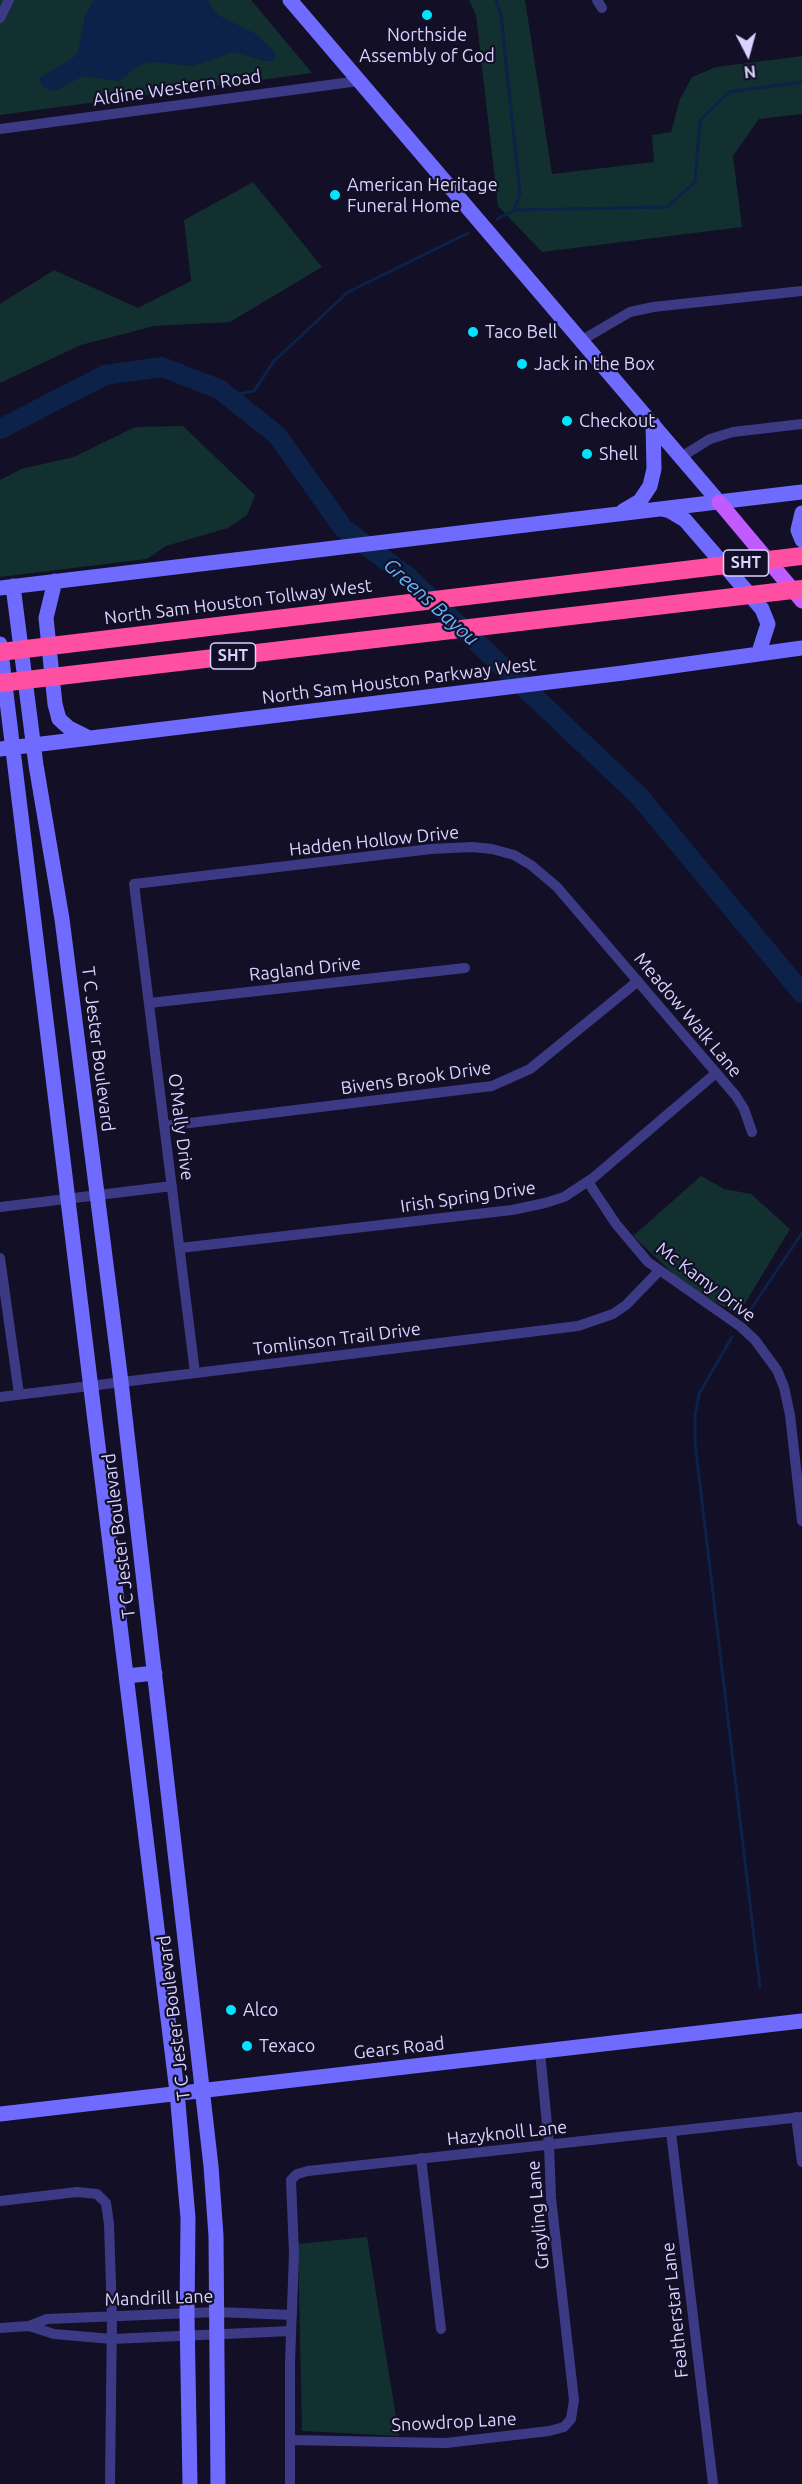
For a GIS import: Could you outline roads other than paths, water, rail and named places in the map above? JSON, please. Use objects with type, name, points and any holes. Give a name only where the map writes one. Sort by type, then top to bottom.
[{"type":"highway","name":"North Sam Houston Tollway West","points":[[0,652],[802,556]]},
{"type":"highway","name":"SHT","points":[[0,683],[802,589]]},
{"type":"main road","points":[[290,0],[802,601]]},
{"type":"main road","points":[[618,514],[640,501],[650,486],[654,469],[653,424]]},
{"type":"main road","points":[[7,587],[802,492]]},
{"type":"main road","points":[[660,509],[670,511],[685,520],[762,609],[768,624],[759,652]]},
{"type":"main road","points":[[802,513],[798,530],[802,540]]},
{"type":"main road","points":[[55,581],[46,618],[55,704],[59,719],[69,728],[89,738]]},
{"type":"main road","name":"T C Jester Boulevard","points":[[7,587],[62,919],[75,1018],[121,1382],[202,2089],[213,2201],[217,2312],[218,2484]]},
{"type":"main road","name":"T C Jester Boulevard","points":[[0,644],[7,748],[48,1021],[177,2092],[188,2218],[187,2337],[190,2484]]},
{"type":"main road","name":"North Sam Houston Parkway West","points":[[7,748],[623,673],[759,652],[802,648]]},
{"type":"main road","points":[[48,1021],[75,1018]]},
{"type":"main road","points":[[126,1676],[155,1673]]},
{"type":"main road","points":[[155,1911],[181,1908]]},
{"type":"main road","name":"Gears Road","points":[[0,2114],[802,2021]]},
{"type":"street","points":[[0,18],[9,0]]},
{"type":"street","name":"Aldine Western Road","points":[[0,129],[359,81]]},
{"type":"street","points":[[582,340],[623,316],[653,307],[802,291]]},
{"type":"street","points":[[681,457],[710,439],[733,432],[802,424]]},
{"type":"street","name":"Hadden Hollow Drive","points":[[134,884],[430,849],[472,847],[504,852],[531,865],[557,887],[590,925]]},
{"type":"street","name":"O'Mally Drive","points":[[134,884],[195,1373]]},
{"type":"street","name":"Meadow Walk Lane","points":[[590,925],[716,1073],[744,1109],[752,1132]]},
{"type":"street","name":"Ragland Drive","points":[[149,1003],[465,968]]},
{"type":"street","name":"Bivens Brook Drive","points":[[165,1126],[492,1086],[518,1076],[539,1062],[638,981]]},
{"type":"street","name":"Irish Spring Drive","points":[[180,1248],[529,1207],[564,1197],[588,1182],[716,1073]]},
{"type":"street","name":"Mc Kamy Drive","points":[[588,1182],[630,1243],[659,1271],[741,1327],[755,1340],[777,1370],[784,1387],[790,1415],[802,1521]]},
{"type":"street","points":[[0,1207],[172,1186]]},
{"type":"street","points":[[0,1257],[19,1394]]},
{"type":"street","name":"Tomlinson Trail Drive","points":[[0,1396],[578,1326],[613,1314],[626,1305],[659,1271]]},
{"type":"street","name":"Grayling Lane","points":[[540,2052],[549,2145],[551,2198],[571,2374]]},
{"type":"street","points":[[799,2117],[802,2162]]},
{"type":"street","name":"Hazyknoll Lane","points":[[290,2484],[291,2315],[294,2254],[291,2180],[297,2174],[421,2158],[799,2117]]},
{"type":"street","name":"Featherstar Lane","points":[[671,2132],[713,2484]]},
{"type":"street","points":[[421,2158],[441,2329]]},
{"type":"street","points":[[0,2201],[77,2192],[98,2194],[106,2203],[112,2316],[110,2484]]},
{"type":"street","name":"Mandrill Lane","points":[[0,2328],[29,2326],[47,2319],[112,2316],[187,2315],[217,2312],[291,2315]]},
{"type":"street","name":"Mandrill Lane","points":[[29,2326],[54,2334],[112,2339],[291,2331]]},
{"type":"street","name":"Snowdrop Lane","points":[[290,2440],[446,2443],[549,2431],[564,2427],[571,2419],[574,2400],[571,2374]]},
{"type":"water","points":[[93,0],[208,0],[218,15],[256,34],[274,51],[276,57],[273,61],[265,61],[233,52],[193,66],[153,62],[140,65],[119,81],[83,76],[55,91],[43,88],[39,78],[73,58],[78,52],[85,16]]},
{"type":"waterway","points":[[496,0],[501,16],[520,192],[515,209]]},
{"type":"waterway","points":[[497,219],[515,210],[667,207],[695,182],[700,120],[729,92],[802,82]]},
{"type":"waterway","points":[[229,396],[254,391],[274,361],[348,292],[468,233]]},
{"type":"waterway","name":"Greens Bayou","points":[[0,429],[105,375],[162,367],[219,389],[277,435],[343,528],[408,577],[639,796],[802,993]]},
{"type":"waterway","points":[[751,1309],[802,1233]]},
{"type":"waterway","points":[[732,1337],[699,1394],[695,1416],[695,1443],[760,1987]]},
{"type":"place","name":"Northside Assembly of God","points":[[427,15]]},
{"type":"place","name":"American Heritage Funeral Home","points":[[335,195]]},
{"type":"place","name":"Taco Bell","points":[[473,332]]},
{"type":"place","name":"Jack in the Box","points":[[522,364]]},
{"type":"place","name":"Checkout","points":[[567,421]]},
{"type":"place","name":"Shell","points":[[587,454]]},
{"type":"place","name":"Alco","points":[[231,2010]]},
{"type":"place","name":"Texaco","points":[[247,2046]]}]
